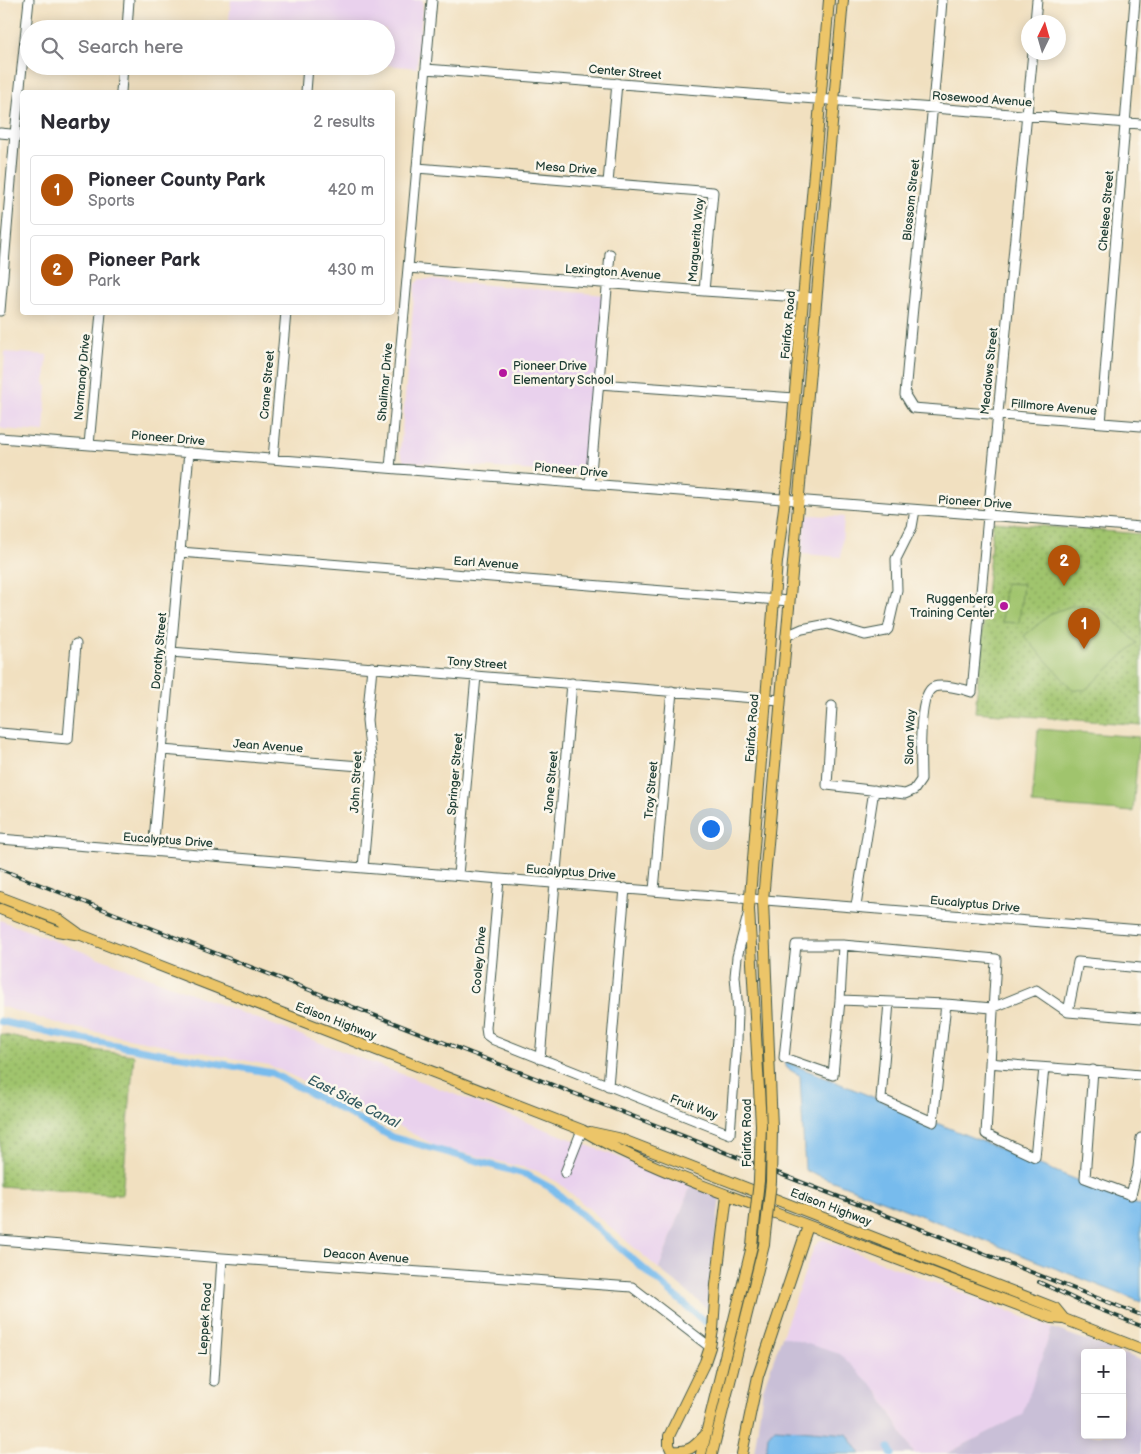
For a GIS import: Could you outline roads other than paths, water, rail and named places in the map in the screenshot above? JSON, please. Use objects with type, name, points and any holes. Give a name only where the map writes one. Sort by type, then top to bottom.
[{"type":"main road","name":"Fairfax Road","points":[[701,1454],[752,1246],[759,1181],[761,1126],[750,904],[774,599],[804,297],[829,0]]},
{"type":"main road","name":"Fairfax Road","points":[[715,1452],[764,1245],[771,1182],[772,1128],[763,900],[843,0]]},
{"type":"main road","name":"Edison Highway","points":[[0,897],[60,920],[81,935]]},
{"type":"main road","name":"Edison Highway","points":[[0,909],[57,931],[81,935],[582,1130],[618,1138],[1055,1308],[1064,1319]]},
{"type":"main road","name":"Edison Highway","points":[[582,1130],[611,1148],[727,1195],[1052,1318],[1064,1319],[1141,1349]]},
{"type":"main road","points":[[705,1435],[691,1449],[685,1452],[673,1452],[669,1436],[671,1430],[705,1362],[710,1347],[727,1195]]},
{"type":"main road","points":[[742,1454],[758,1376],[808,1226]]},
{"type":"street","points":[[27,20],[28,0]]},
{"type":"street","points":[[128,20],[129,0]]},
{"type":"street","name":"Shalimar Drive","points":[[390,468],[432,0]]},
{"type":"street","name":"Blossom Street","points":[[908,402],[905,395],[917,255],[934,108],[942,0]]},
{"type":"street","points":[[1036,15],[1037,0]]},
{"type":"street","name":"Chelsea Street","points":[[1101,423],[1135,0]]},
{"type":"street","name":"Meadows Street","points":[[934,687],[972,692],[1028,115],[1031,60]]},
{"type":"street","name":"Center Street","points":[[426,68],[822,100]]},
{"type":"street","points":[[22,90],[23,75]]},
{"type":"street","points":[[121,90],[122,75]]},
{"type":"street","points":[[306,90],[307,75]]},
{"type":"street","points":[[608,183],[617,83]]},
{"type":"street","name":"Rosewood Avenue","points":[[822,100],[1141,124]]},
{"type":"street","points":[[0,312],[20,119]]},
{"type":"street","points":[[0,133],[19,134]]},
{"type":"street","name":"Mesa Drive","points":[[417,168],[713,192]]},
{"type":"street","name":"Marguerita Way","points":[[704,291],[713,192]]},
{"type":"street","points":[[590,484],[610,254]]},
{"type":"street","name":"Lexington Avenue","points":[[408,268],[816,298]]},
{"type":"street","name":"Normandy Drive","points":[[89,445],[101,315]]},
{"type":"street","name":"Crane Street","points":[[273,459],[286,315]]},
{"type":"street","points":[[599,384],[794,398]]},
{"type":"street","name":"Fillmore Avenue","points":[[908,402],[913,408],[1141,426]]},
{"type":"street","name":"Pioneer Drive","points":[[0,438],[1141,527]]},
{"type":"street","name":"Dorothy Street","points":[[153,851],[189,452]]},
{"type":"street","points":[[786,636],[802,629],[828,624],[865,635],[886,632],[897,590],[896,559],[912,527],[915,510]]},
{"type":"street","name":"Earl Avenue","points":[[180,552],[789,601]]},
{"type":"street","points":[[0,733],[68,739],[76,644]]},
{"type":"street","name":"Tony Street","points":[[171,652],[780,700]]},
{"type":"street","name":"John Street","points":[[363,868],[372,767],[367,720],[372,667]]},
{"type":"street","name":"Springer Street","points":[[458,875],[476,676]]},
{"type":"street","name":"Jane Street","points":[[540,1059],[572,683]]},
{"type":"street","name":"Sloan Way","points":[[874,790],[905,794],[914,790],[921,780],[923,707],[926,696],[934,687]]},
{"type":"street","name":"Troy Street","points":[[654,890],[672,691]]},
{"type":"street","points":[[832,706],[827,785],[874,790],[856,906]]},
{"type":"street","name":"Jean Avenue","points":[[162,750],[372,767]]},
{"type":"street","name":"Eucalyptus Drive","points":[[0,839],[654,890],[750,904],[763,900],[856,906],[1141,930]]},
{"type":"street","name":"Cooley Drive","points":[[494,1040],[487,1034],[486,1028],[499,879]]},
{"type":"street","points":[[608,1086],[625,888]]},
{"type":"street","name":"Fruit Way","points":[[494,1040],[730,1134],[738,1011],[735,976],[737,957],[750,904]]},
{"type":"street","points":[[843,945],[840,1000],[832,1075],[784,1058],[796,945],[843,945],[996,959],[986,1134],[1035,1157],[1044,1068]]},
{"type":"street","points":[[1068,1012],[1078,962],[1141,968]]},
{"type":"street","points":[[840,1000],[946,1004],[992,1008],[1036,990],[1068,1012],[1141,1018]]},
{"type":"street","points":[[889,1002],[881,1099],[933,1122],[946,1004]]},
{"type":"street","points":[[990,1063],[1141,1075]]},
{"type":"street","points":[[1092,1070],[1085,1178],[1131,1195],[1140,1167],[1141,1138]]},
{"type":"street","points":[[565,1173],[582,1130]]},
{"type":"street","name":"Deacon Avenue","points":[[0,1240],[632,1287],[710,1347]]},
{"type":"street","name":"Leppek Road","points":[[214,1381],[222,1258]]},
{"type":"water","points":[[784,1061],[1141,1206],[1141,1302],[805,1170],[800,1076],[787,1068]]},
{"type":"water","points":[[775,1428],[847,1434],[861,1454],[766,1454],[768,1436]]},
{"type":"waterway","name":"East Side Canal","points":[[0,1021],[54,1034],[272,1073],[392,1137],[527,1175],[551,1188],[705,1322]]},
{"type":"waterway","name":"East Side Canal","points":[[889,1448],[892,1454]]},
{"type":"railway","points":[[0,869],[1141,1315]]},
{"type":"railway","points":[[1039,1282],[1081,1302],[1141,1326]]},
{"type":"place","name":"Pioneer Drive Elementary School","points":[[503,373]]},
{"type":"place","name":"Pioneer Park","points":[[1064,586]]},
{"type":"place","name":"Ruggenberg Training Center","points":[[1004,606]]},
{"type":"place","name":"Pioneer County Park","points":[[1084,649]]}]
